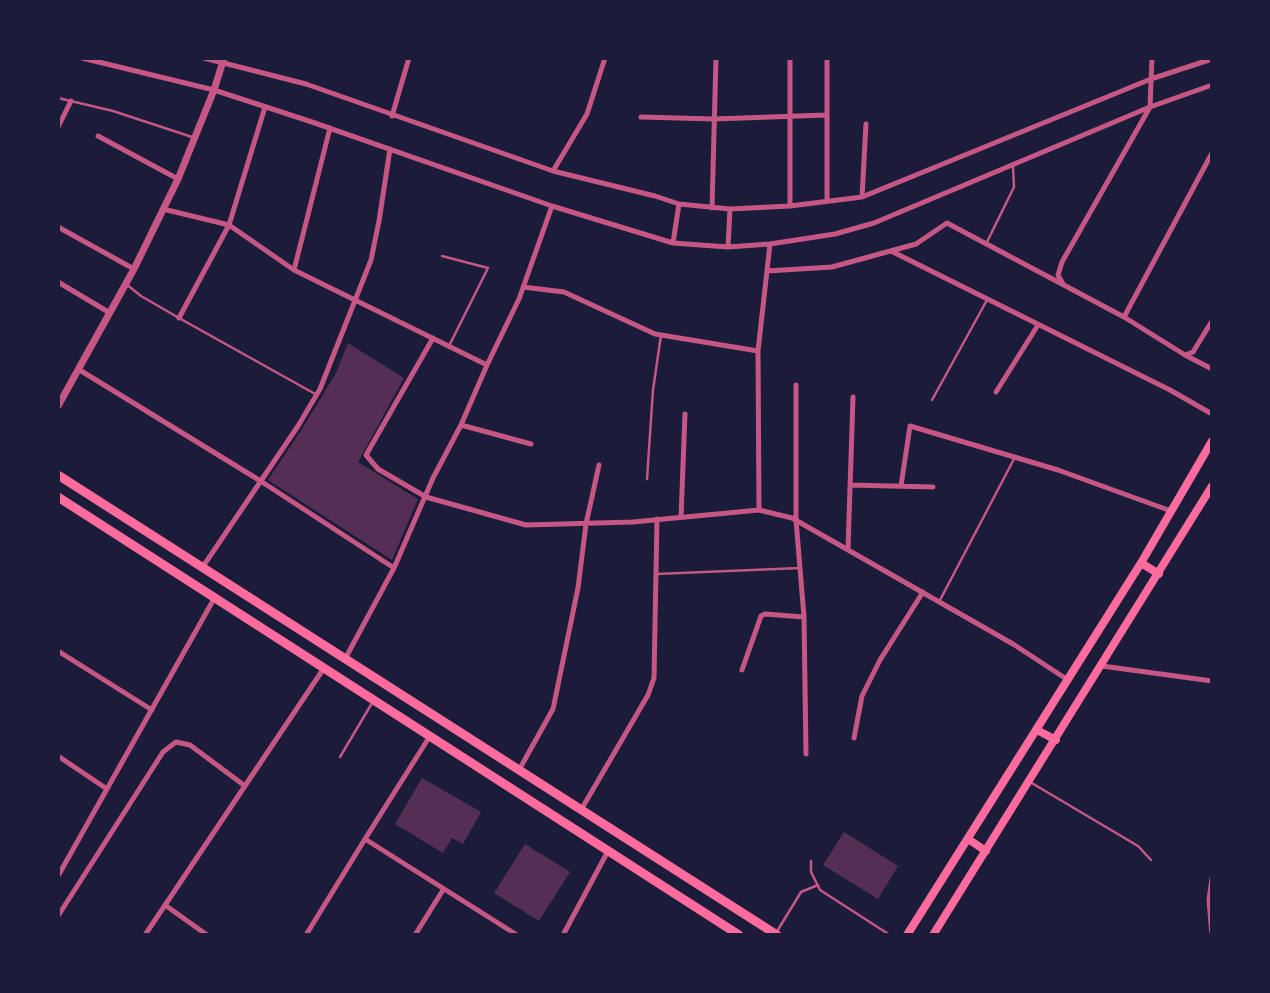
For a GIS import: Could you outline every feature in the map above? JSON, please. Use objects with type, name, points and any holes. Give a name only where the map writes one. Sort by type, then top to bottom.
[{"type":"main road","points":[[906,935],[1141,563],[1212,441]]},
{"type":"main road","points":[[58,475],[776,934]]},
{"type":"main road","points":[[933,935],[1212,486]]},
{"type":"main road","points":[[58,497],[739,935]]},
{"type":"main road","points":[[130,543],[139,527]]},
{"type":"main road","points":[[1141,563],[1159,574]]},
{"type":"main road","points":[[1037,730],[1056,740]]},
{"type":"main road","points":[[968,839],[986,852]]},
{"type":"street","points":[[82,58],[214,90],[552,206],[673,243],[728,247],[770,244],[874,223],[1150,107],[1212,85]]},
{"type":"street","points":[[204,58],[224,60],[306,84],[553,171],[679,204],[730,209],[790,206],[862,197],[1151,79],[1212,59]]},
{"type":"street","points":[[392,116],[409,58]]},
{"type":"street","points":[[553,171],[587,114],[605,58]]},
{"type":"street","points":[[712,208],[716,58]]},
{"type":"street","points":[[789,58],[790,206]]},
{"type":"street","points":[[827,58],[827,201]]},
{"type":"street","points":[[1063,284],[1058,275],[1062,262],[1150,107],[1152,58]]},
{"type":"street","points":[[58,406],[134,268],[178,179],[224,60]]},
{"type":"street","points":[[58,127],[71,101]]},
{"type":"street","points":[[179,318],[229,225],[265,107]]},
{"type":"street","points":[[641,117],[714,119],[826,115]]},
{"type":"street","points":[[862,197],[866,124]]},
{"type":"street","points":[[294,270],[330,128]]},
{"type":"street","points":[[98,136],[178,179]]},
{"type":"street","points":[[202,568],[317,395],[371,260],[390,149]]},
{"type":"street","points":[[1124,317],[1212,153]]},
{"type":"street","points":[[673,243],[679,204]]},
{"type":"street","points":[[345,659],[394,568],[433,478],[461,425],[523,287],[552,206]]},
{"type":"street","points":[[163,209],[229,225],[294,270],[487,365]]},
{"type":"street","points":[[728,247],[730,209]]},
{"type":"street","points":[[767,271],[832,267],[916,244],[947,223],[1124,317],[1212,369]]},
{"type":"street","points":[[58,227],[134,268]]},
{"type":"street","points":[[759,510],[758,351],[770,244]]},
{"type":"street","points":[[891,251],[1170,390],[1212,414]]},
{"type":"street","points":[[58,282],[110,313]]},
{"type":"street","points":[[523,287],[564,292],[661,335],[758,351]]},
{"type":"street","points":[[1185,355],[1193,352],[1212,321]]},
{"type":"street","points":[[996,392],[1038,325]]},
{"type":"street","points":[[433,338],[366,456],[378,468],[426,497],[526,525],[586,524],[759,510],[796,520],[923,592],[1068,680]]},
{"type":"street","points":[[78,369],[394,568]]},
{"type":"street","points":[[796,385],[796,520],[804,617],[806,754]]},
{"type":"street","points":[[848,549],[853,397]]},
{"type":"street","points":[[681,517],[685,414]]},
{"type":"street","points":[[461,425],[531,444]]},
{"type":"street","points":[[901,486],[910,426],[1058,470],[1171,511]]},
{"type":"street","points":[[519,770],[552,709],[578,588],[586,524],[599,465]]},
{"type":"street","points":[[850,485],[933,487]]},
{"type":"street","points":[[581,810],[648,695],[654,678],[657,519]]},
{"type":"street","points":[[854,738],[862,696],[880,660],[923,592]]},
{"type":"street","points":[[58,876],[215,597]]},
{"type":"street","points":[[742,670],[761,616],[804,617]]},
{"type":"street","points":[[58,650],[152,710]]},
{"type":"street","points":[[1102,666],[1212,681]]},
{"type":"street","points":[[145,935],[324,668]]},
{"type":"street","points":[[306,935],[430,736]]},
{"type":"street","points":[[58,916],[163,752],[176,742],[190,745],[244,786]]},
{"type":"street","points":[[58,756],[107,789]]},
{"type":"street","points":[[365,839],[517,935]]},
{"type":"street","points":[[563,935],[608,851]]},
{"type":"street","points":[[58,858],[65,862]]},
{"type":"street","points":[[1212,878],[1209,901],[1212,935]]},
{"type":"street","points":[[415,935],[443,890]]},
{"type":"street","points":[[164,905],[206,935]]},
{"type":"lane","points":[[58,98],[113,111],[195,138]]},
{"type":"lane","points":[[986,244],[1014,187],[1013,164]]},
{"type":"lane","points":[[442,256],[488,268],[449,346]]},
{"type":"lane","points":[[126,283],[141,296],[317,395]]},
{"type":"lane","points":[[932,400],[987,300]]},
{"type":"lane","points":[[647,479],[653,390],[661,335]]},
{"type":"lane","points":[[939,602],[1015,458]]},
{"type":"lane","points":[[656,574],[800,568]]},
{"type":"lane","points":[[340,757],[374,700]]},
{"type":"lane","points":[[1030,782],[1138,846],[1152,860]]},
{"type":"lane","points":[[811,861],[811,872],[820,890],[890,935]]},
{"type":"lane","points":[[776,934],[801,892],[818,885]]},
{"type":"building","points":[[348,343],[404,378],[358,462],[418,499],[392,560],[268,480],[336,373]]},
{"type":"building","points":[[422,778],[481,812],[463,844],[452,838],[443,853],[395,824]]},
{"type":"building","points":[[844,832],[898,866],[878,899],[823,865]]},
{"type":"building","points":[[525,844],[570,872],[539,921],[494,893]]}]
